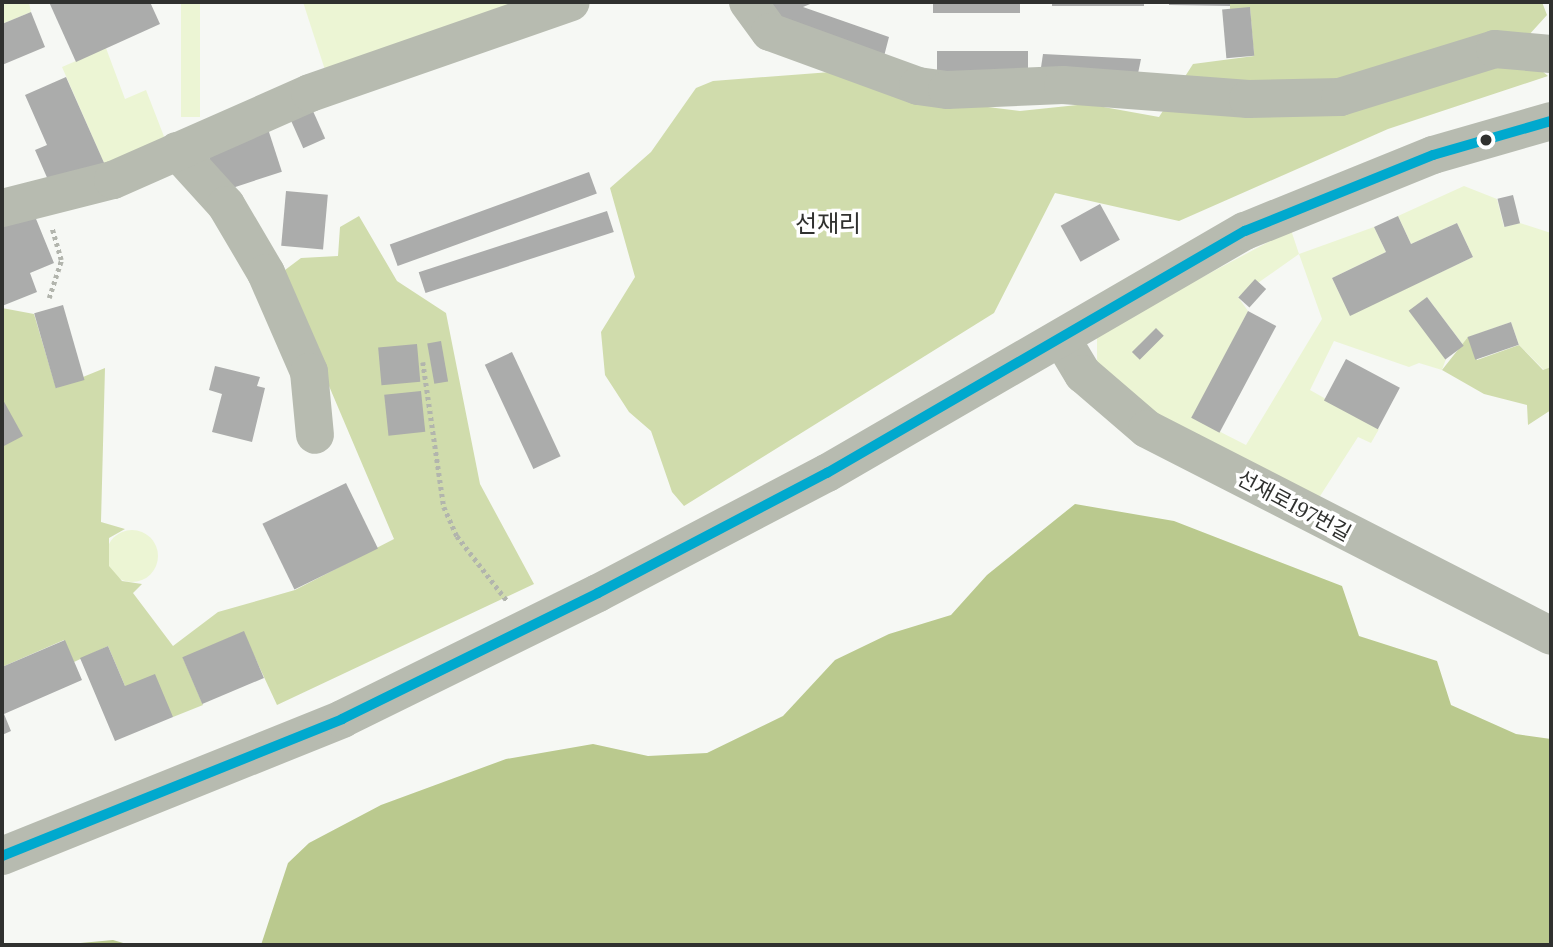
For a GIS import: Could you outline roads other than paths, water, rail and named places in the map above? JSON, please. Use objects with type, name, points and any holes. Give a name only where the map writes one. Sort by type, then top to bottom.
[{"type":"street","points":[[2,208],[113,180],[310,93],[571,2]]},
{"type":"street","points":[[748,2],[770,32],[918,86],[947,90],[1063,85],[1248,99],[1340,97],[1495,49],[1551,54]]},
{"type":"street","points":[[2,856],[342,719],[522,632],[827,473],[1063,341],[1134,292],[1245,231],[1433,155],[1551,121]]},
{"type":"street","points":[[177,152],[246,232],[266,272],[309,372],[315,435]]},
{"type":"street","name":"선재로197번길","points":[[1063,341],[1083,374],[1147,429],[1551,636]]},
{"type":"district","name":"선재리","points":[[828,224]]}]
